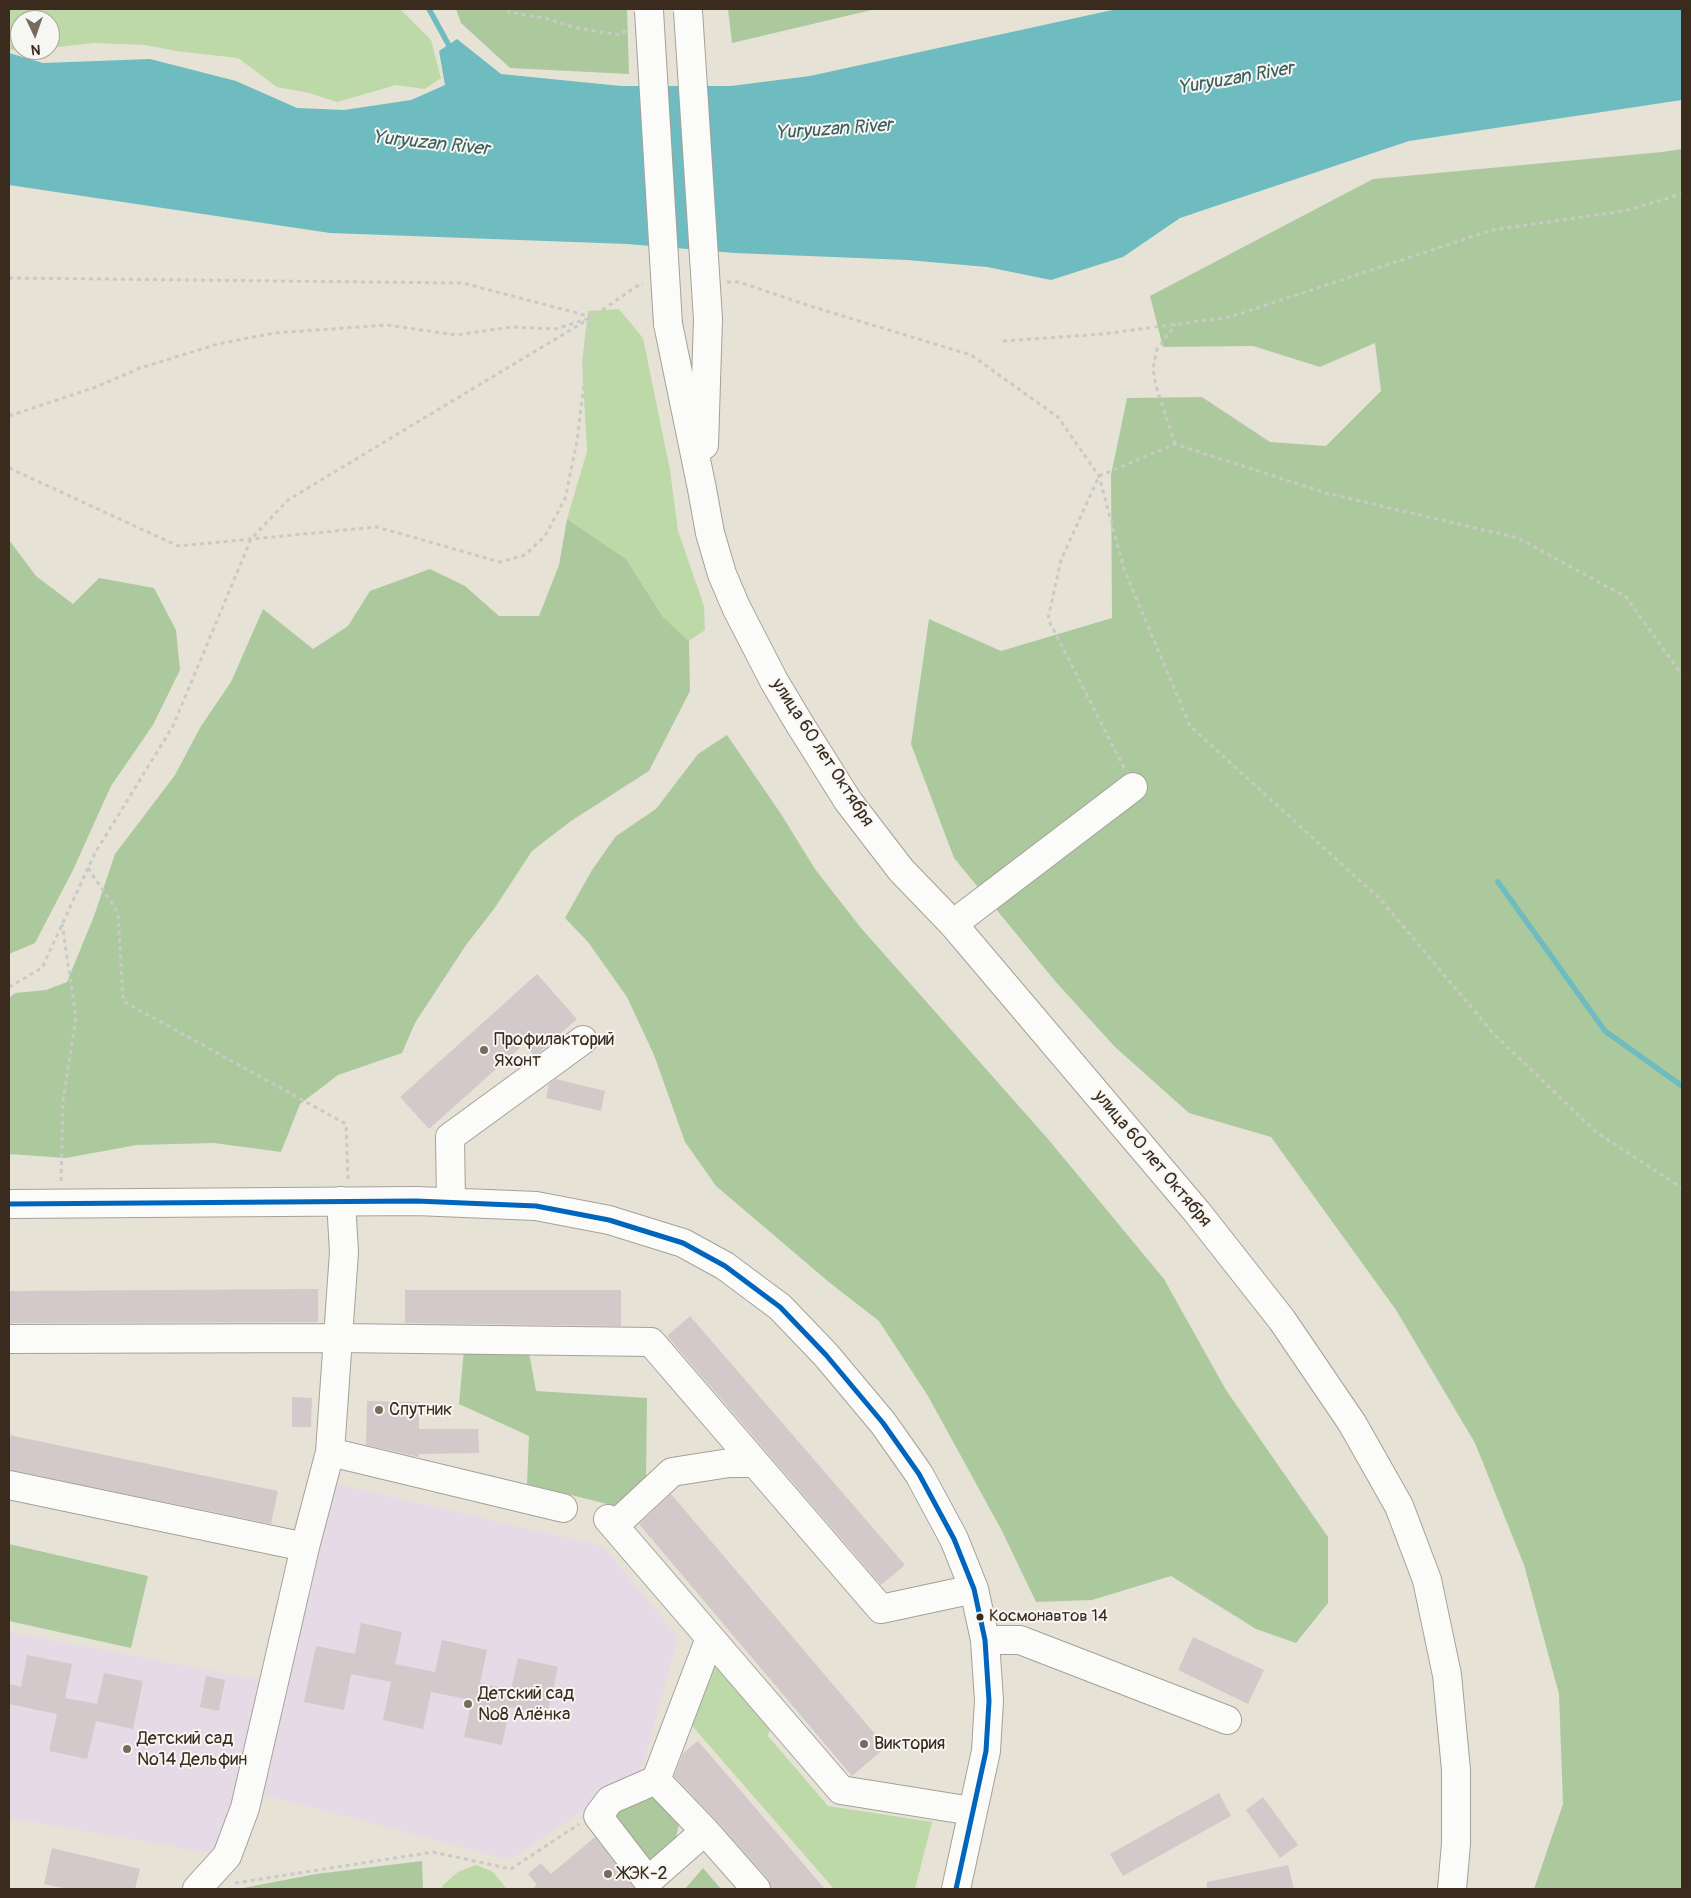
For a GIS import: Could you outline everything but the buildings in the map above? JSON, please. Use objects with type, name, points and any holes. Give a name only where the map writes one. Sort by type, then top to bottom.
[{"type":"main road","points":[[650,10],[668,324],[702,489]]},
{"type":"main road","points":[[688,10],[708,319],[702,489]]},
{"type":"main road","name":"улица 60 лет Октября","points":[[702,489],[710,533],[722,574],[736,607],[774,682],[848,801],[901,870],[954,924],[1197,1212],[1282,1320],[1352,1423],[1399,1506],[1428,1580],[1448,1675],[1456,1770],[1456,1844],[1452,1889]]},
{"type":"main road","points":[[954,924],[1133,787]]},
{"type":"main road","points":[[452,1202],[450,1137],[583,1040]]},
{"type":"main road","points":[[198,1889],[227,1856],[245,1808],[305,1547],[330,1452],[344,1252],[341,1201]]},
{"type":"main road","points":[[9,1204],[341,1201],[452,1202],[536,1206],[609,1220],[683,1243],[726,1266],[780,1307],[826,1355],[882,1423],[919,1474],[954,1539],[974,1589],[985,1640],[989,1701],[988,1721],[986,1751],[956,1889]]},
{"type":"main road","points":[[9,1339],[338,1338],[651,1342],[882,1609],[974,1589]]},
{"type":"main road","points":[[330,1452],[563,1508]]},
{"type":"main road","points":[[755,1463],[729,1463],[672,1472],[611,1523],[841,1790],[972,1811]]},
{"type":"main road","points":[[9,1485],[305,1547]]},
{"type":"main road","points":[[705,1831],[648,1880],[598,1816],[610,1800],[656,1780],[710,1638]]},
{"type":"main road","points":[[985,1640],[1020,1640],[1227,1720]]},
{"type":"main road","points":[[656,1780],[705,1831],[756,1889]]},
{"type":"path","points":[[508,9],[509,12],[548,19],[577,28],[620,35],[650,10]]},
{"type":"path","points":[[1003,341],[1102,334],[1230,317],[1492,230],[1624,211],[1682,194]]},
{"type":"path","points":[[9,278],[463,284],[592,317]]},
{"type":"path","points":[[719,282],[739,282],[810,306],[971,354],[1058,417],[1099,476],[1124,569],[1190,726],[1380,899],[1493,1033],[1596,1132],[1682,1188]]},
{"type":"path","points":[[9,987],[42,968],[95,853],[173,726],[251,539],[288,500],[592,317],[640,284],[650,284]]},
{"type":"path","points":[[9,416],[96,387],[140,368],[218,344],[274,333],[388,325],[456,335],[512,327],[555,329],[592,317]]},
{"type":"path","points":[[9,468],[178,546],[377,527],[500,562],[525,555],[545,536],[565,499],[577,441],[592,317]]},
{"type":"path","points":[[1175,444],[1156,386],[1153,369],[1156,349],[1177,324]]},
{"type":"path","points":[[1133,787],[1048,619],[1061,560],[1099,476],[1175,444],[1326,493],[1518,538],[1626,597],[1682,675]]},
{"type":"path","points":[[88,868],[118,913],[123,1000],[346,1124],[348,1180],[341,1201]]},
{"type":"path","points":[[61,1204],[63,1101],[76,1017],[62,924]]},
{"type":"path","points":[[198,1889],[433,1852],[511,1869],[605,1808]]},
{"type":"shaded area","name":"Детский сад №8 Алёнка","points":[[332,1483],[603,1546],[678,1637],[642,1770],[510,1860],[257,1793]]},
{"type":"shaded area","name":"Детский сад №14 Дельфин","points":[[9,1632],[261,1680],[231,1823],[220,1855],[9,1818]]},
{"type":"green space","points":[[9,9],[400,9],[431,40],[441,78],[425,89],[396,85],[337,102],[309,93],[277,87],[238,58],[176,51],[145,45],[94,43],[60,47],[60,10],[10,10],[9,50]]},
{"type":"green space","points":[[456,9],[627,9],[629,74],[510,68],[461,23]]},
{"type":"green space","points":[[728,9],[876,9],[732,43]]},
{"type":"green space","points":[[1682,149],[1682,1889],[1534,1889],[1563,1804],[1559,1694],[1524,1565],[1475,1443],[1396,1310],[1271,1137],[1189,1113],[1115,1047],[1055,981],[954,858],[911,744],[929,619],[1001,651],[1112,618],[1111,475],[1127,398],[1202,397],[1270,442],[1326,446],[1381,391],[1375,343],[1320,367],[1253,346],[1163,347],[1150,296],[1373,179]]},
{"type":"green space","points":[[619,309],[643,338],[670,470],[678,531],[704,606],[705,630],[689,641],[663,617],[626,559],[567,519],[587,451],[582,362],[588,311]]},
{"type":"green space","points":[[567,519],[626,559],[663,617],[689,641],[690,691],[649,771],[571,821],[532,851],[494,909],[466,945],[415,1023],[402,1053],[338,1075],[300,1104],[281,1152],[214,1143],[137,1145],[66,1158],[9,1154],[9,998],[15,993],[46,990],[67,982],[94,916],[115,854],[175,775],[201,726],[231,682],[263,609],[313,649],[348,626],[370,591],[430,569],[465,586],[499,616],[539,616],[559,565]]},
{"type":"green space","points":[[9,540],[36,576],[73,604],[99,578],[154,588],[176,630],[180,670],[153,725],[111,786],[73,870],[35,943],[9,954]]},
{"type":"green space","points":[[727,735],[781,814],[815,869],[861,928],[1048,1139],[1164,1279],[1226,1390],[1328,1537],[1328,1603],[1296,1643],[1256,1629],[1171,1576],[1092,1600],[1036,1602],[1002,1531],[928,1396],[879,1321],[830,1283],[716,1186],[685,1142],[654,1055],[627,997],[588,942],[565,918],[592,870],[616,836],[656,809],[698,754]]},
{"type":"green space","points":[[464,1349],[529,1352],[536,1391],[647,1398],[646,1479],[619,1507],[527,1484],[529,1436],[459,1404]]},
{"type":"green space","points":[[9,1544],[148,1576],[131,1648],[9,1621]]},
{"type":"green space","points":[[716,1661],[772,1721],[768,1736],[828,1806],[932,1822],[915,1889],[834,1889],[688,1721]]},
{"type":"green space","points":[[655,1795],[679,1824],[674,1846],[652,1864],[611,1815],[630,1796]]},
{"type":"green space","points":[[422,1861],[423,1889],[238,1889],[316,1874]]},
{"type":"green space","points":[[476,1865],[492,1871],[507,1889],[442,1889],[443,1885],[458,1872]]},
{"type":"green space","points":[[703,1868],[721,1889],[685,1889]]},
{"type":"water","name":"Yuryuzan River","points":[[1117,9],[1682,9],[1682,100],[1409,141],[1180,218],[1123,257],[1051,280],[987,267],[907,260],[735,253],[627,244],[330,233],[9,185],[9,53],[10,60],[33,60],[43,63],[150,59],[236,81],[297,108],[344,110],[411,100],[445,85],[439,51],[457,39],[501,74],[621,86],[731,86],[810,76]]},
{"type":"waterway","points":[[429,9],[452,51]]},
{"type":"waterway","points":[[1498,882],[1605,1031],[1682,1086]]},
{"type":"transit line","points":[[9,1204],[416,1201],[536,1206],[609,1220],[683,1243],[725,1266],[780,1307],[826,1355],[883,1423],[919,1474],[954,1539],[974,1589],[985,1640],[989,1701],[986,1751],[956,1889]]},
{"type":"place","name":"Профилакторий Яхонт","points":[[484,1050]]},
{"type":"place","name":"Спутник","points":[[379,1410]]},
{"type":"place","name":"Космонавтов 14","points":[[980,1617]]},
{"type":"place","name":"Детский сад №8 Алёнка","points":[[468,1704]]},
{"type":"place","name":"Виктория","points":[[864,1744]]},
{"type":"place","name":"Детский сад №14 Дельфин","points":[[127,1749]]},
{"type":"place","name":"ЖЭК-2","points":[[608,1874]]}]
